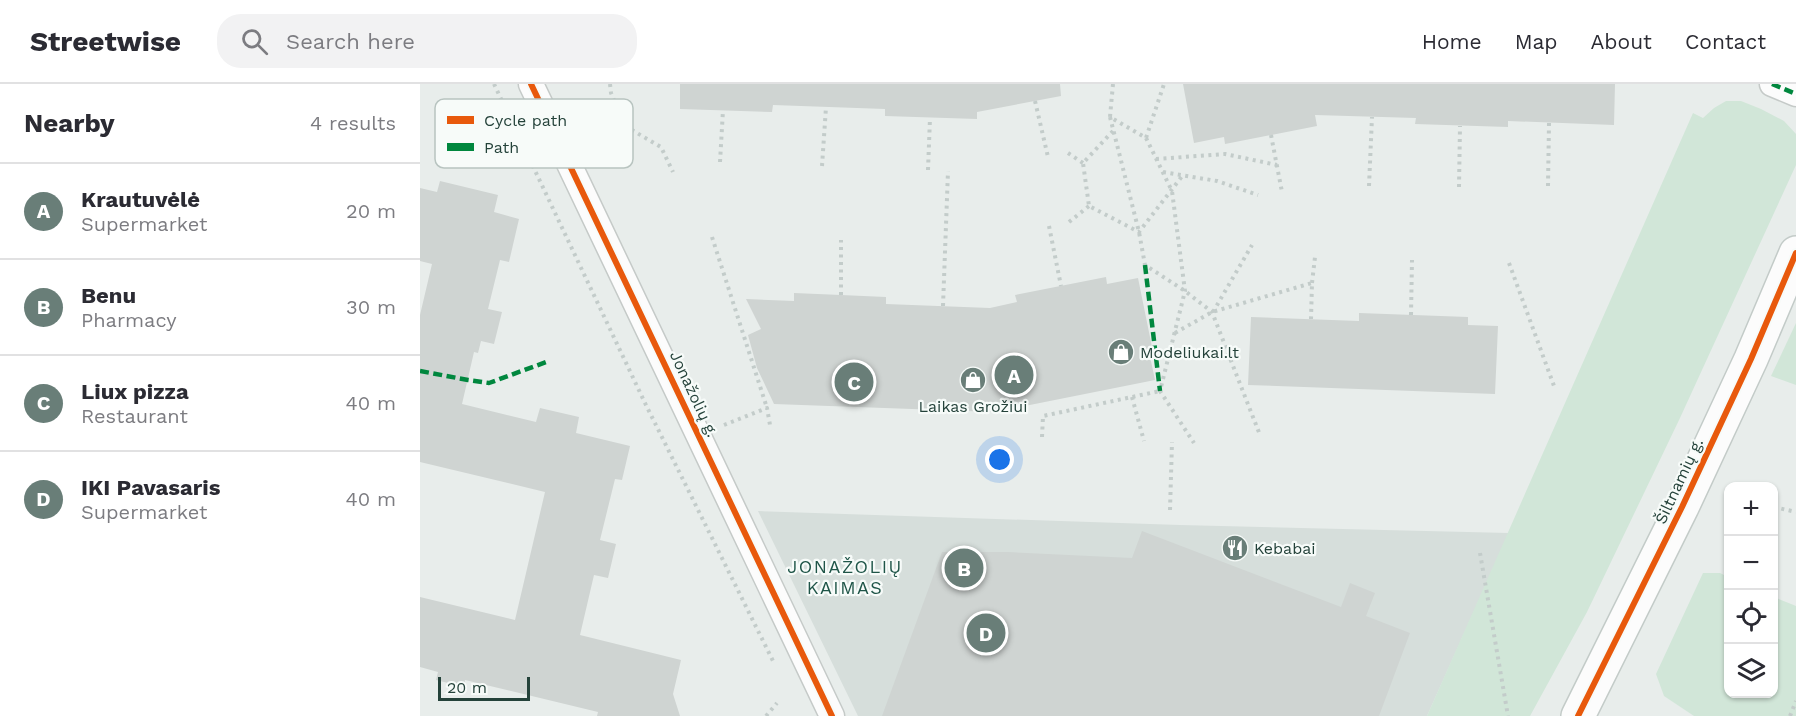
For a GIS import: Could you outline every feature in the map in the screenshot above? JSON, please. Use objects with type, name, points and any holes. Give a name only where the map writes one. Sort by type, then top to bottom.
[{"type":"street","name":"Jonažolių g.","points":[[531,84],[538,99]]},
{"type":"street","points":[[1773,84],[1796,94]]},
{"type":"street","name":"Jonažolių g.","points":[[571,168],[832,716]]},
{"type":"street","name":"Šiltnamių g.","points":[[1578,716],[1691,489],[1751,359],[1796,253]]},
{"type":"path","points":[[494,84],[501,99]]},
{"type":"path","points":[[610,84],[614,99]]},
{"type":"path","points":[[1113,84],[1110,117],[1139,232],[1144,265],[1185,291],[1212,312],[1260,435]]},
{"type":"path","points":[[1146,138],[1164,84]]},
{"type":"path","points":[[1035,101],[1048,157]]},
{"type":"path","points":[[822,166],[826,107]]},
{"type":"path","points":[[720,162],[723,110]]},
{"type":"path","points":[[928,170],[930,117]]},
{"type":"path","points":[[1110,117],[1146,138],[1172,191],[1185,291],[1160,391],[1194,443]]},
{"type":"path","points":[[1369,186],[1372,117]]},
{"type":"path","points":[[1548,186],[1549,123]]},
{"type":"path","points":[[1459,187],[1460,126]]},
{"type":"path","points":[[1083,164],[1114,130]]},
{"type":"path","points":[[633,131],[661,147],[673,172]]},
{"type":"path","points":[[1271,135],[1282,192]]},
{"type":"path","points":[[1068,153],[1083,164],[1089,206]]},
{"type":"path","points":[[1156,159],[1225,154],[1277,165]]},
{"type":"path","points":[[534,168],[645,402],[776,668]]},
{"type":"path","points":[[943,306],[948,171]]},
{"type":"path","points":[[1162,172],[1217,180],[1258,195]]},
{"type":"path","points":[[1139,232],[1183,175]]},
{"type":"path","points":[[1089,206],[1139,232]]},
{"type":"path","points":[[1069,222],[1089,206]]},
{"type":"path","points":[[1049,226],[1061,286]]},
{"type":"path","points":[[712,237],[767,408],[770,425]]},
{"type":"path","points":[[841,295],[842,240]]},
{"type":"path","points":[[1212,312],[1252,245]]},
{"type":"path","points":[[1311,319],[1315,257]]},
{"type":"path","points":[[1411,315],[1412,260]]},
{"type":"path","points":[[1509,263],[1554,386]]},
{"type":"path","points":[[1174,333],[1212,312],[1312,283]]},
{"type":"path","points":[[1042,437],[1043,416],[1160,391]]},
{"type":"path","points":[[1132,397],[1144,441]]},
{"type":"path","points":[[698,435],[767,408]]},
{"type":"path","points":[[1170,510],[1172,442]]},
{"type":"path","points":[[1778,508],[1796,512]]},
{"type":"path","points":[[1480,553],[1508,716]]},
{"type":"path","points":[[1790,716],[1796,701]]},
{"type":"path","points":[[766,716],[777,703]]},
{"type":"shaded area","points":[[758,511],[1509,533],[1427,716],[858,716]]},
{"type":"green space","points":[[1726,101],[1741,101],[1784,121],[1796,134],[1796,165],[1680,418],[1587,612],[1530,716],[1427,716],[1693,113],[1703,118]]},
{"type":"green space","points":[[1796,323],[1796,385],[1771,376]]},
{"type":"green space","points":[[1703,573],[1720,573],[1724,575],[1724,698],[1778,698],[1778,599],[1796,606],[1796,716],[1694,716],[1664,696],[1656,674]]},
{"type":"building","points":[[680,84],[1060,84],[1061,96],[977,112],[977,119],[885,116],[885,109],[773,105],[772,112],[680,109]]},
{"type":"building","points":[[1183,84],[1615,84],[1614,125],[1508,121],[1508,127],[1415,124],[1416,118],[1315,115],[1317,126],[1225,144],[1224,137],[1194,143]]},
{"type":"building","points":[[440,181],[498,195],[494,212],[519,219],[509,262],[500,260],[488,309],[502,312],[494,344],[481,341],[478,353],[474,352],[462,404],[536,422],[540,408],[579,417],[576,433],[630,446],[622,480],[615,479],[600,540],[616,544],[608,578],[594,575],[580,635],[681,660],[673,694],[680,716],[597,716],[598,712],[465,680],[464,687],[436,680],[438,672],[420,667],[420,597],[515,620],[545,492],[420,462],[420,315],[432,264],[420,261],[420,188],[437,192]]},
{"type":"building","points":[[1106,277],[1107,284],[1138,278],[1152,347],[1148,347],[1155,380],[995,412],[774,404],[757,368],[748,335],[761,329],[746,299],[794,301],[794,293],[886,297],[886,304],[990,308],[1017,302],[1015,295]]},
{"type":"building","points":[[1359,313],[1468,317],[1468,325],[1498,326],[1495,394],[1248,385],[1251,317],[1359,321]]},
{"type":"building","points":[[1142,531],[1341,607],[1350,583],[1375,593],[1366,616],[1410,633],[1379,716],[882,716],[942,552],[1008,552],[1132,558]]},
{"type":"marked path","points":[[1772,84],[1796,94]]},
{"type":"marked path","points":[[1145,265],[1160,391]]},
{"type":"marked path","points":[[420,371],[489,383],[549,361]]},
{"type":"cycle path","points":[[531,84],[538,99]]},
{"type":"cycle path","points":[[571,168],[832,716]]},
{"type":"cycle path","points":[[1578,716],[1682,507],[1751,359],[1796,253]]},
{"type":"place","name":"Modeliukai.lt","points":[[1121,352]]},
{"type":"place","name":"Krautuvėlė","points":[[1014,375]]},
{"type":"place","name":"Laikas Grožiui","points":[[973,380]]},
{"type":"place","name":"Liux pizza","points":[[854,382]]},
{"type":"place","name":"Kebabai","points":[[1235,548]]},
{"type":"place","name":"Benu","points":[[964,568]]},
{"type":"place","name":"IKI Pavasaris","points":[[986,633]]},
{"type":"district","name":"JONAŽOLIŲ KAIMAS","points":[[845,576]]}]
